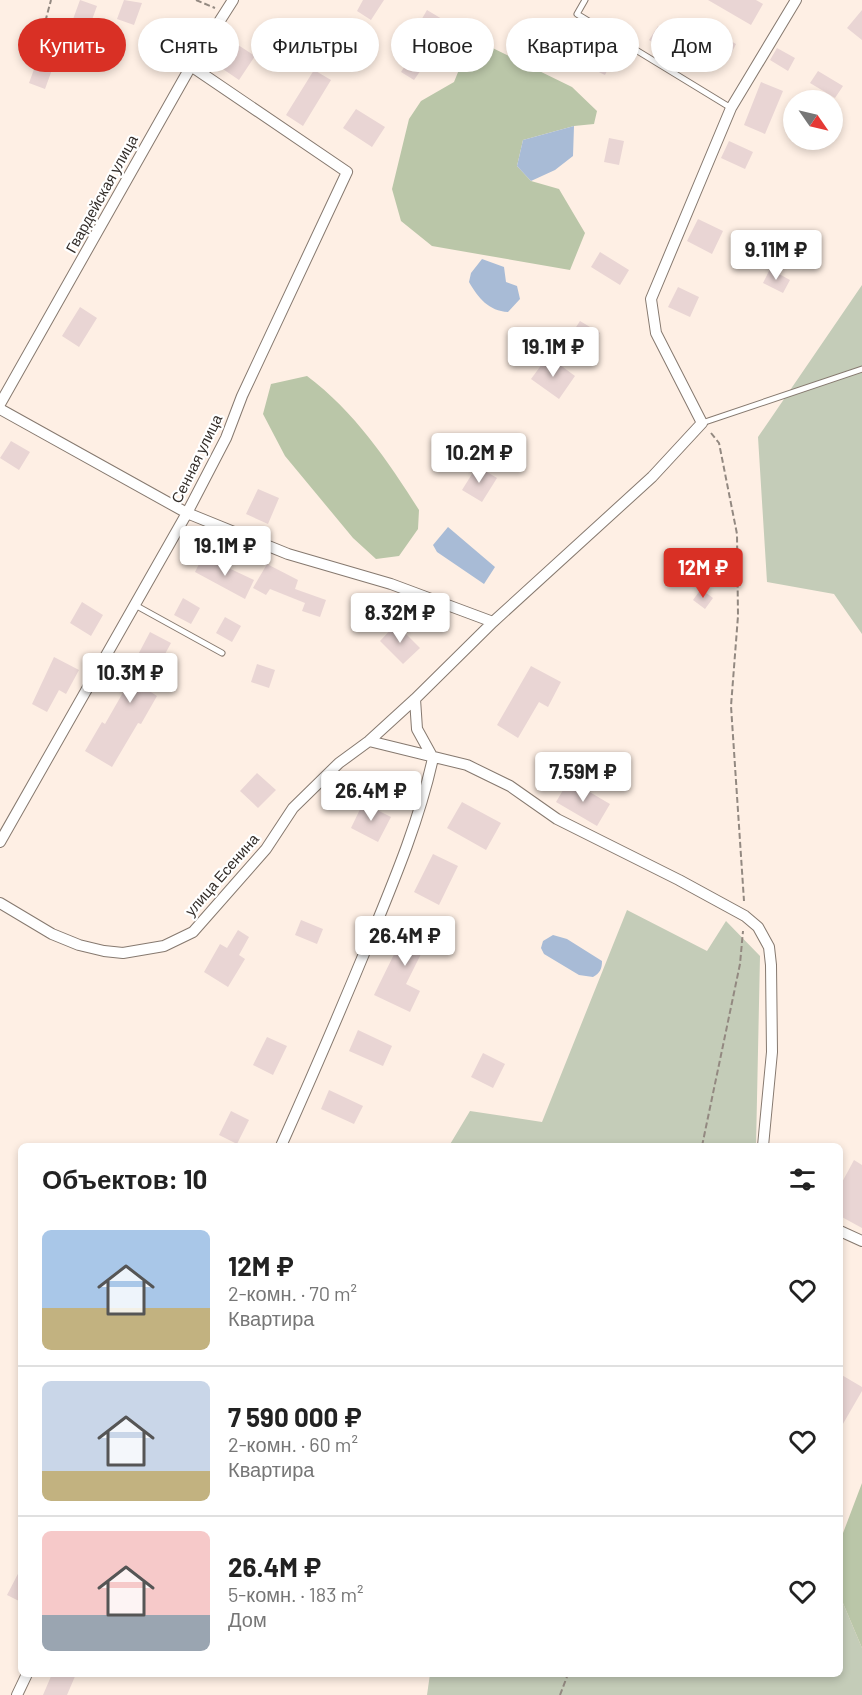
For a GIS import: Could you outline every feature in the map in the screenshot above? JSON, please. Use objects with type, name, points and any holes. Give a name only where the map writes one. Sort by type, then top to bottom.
[{"type":"street","name":"Гвардейская улица","points":[[222,18],[233,0]]},
{"type":"street","points":[[702,423],[656,333],[651,299],[731,108],[796,0]]},
{"type":"street","name":"Гвардейская улица","points":[[0,404],[188,72]]},
{"type":"street","name":"Сенная улица","points":[[0,842],[187,513],[226,438],[242,396],[347,172],[200,72]]},
{"type":"street","points":[[0,409],[187,513],[288,554],[391,584],[493,622]]},
{"type":"street","name":"улица Есенина","points":[[0,903],[52,934],[79,945],[104,951],[123,952],[164,946],[193,932],[266,849],[293,808],[339,763],[369,741],[415,699],[493,622],[652,477],[702,423]]},
{"type":"street","points":[[282,1143],[316,1069],[387,897],[426,793],[433,758],[417,729],[415,699]]},
{"type":"street","points":[[369,741],[467,765],[510,786],[556,819],[745,916],[758,927],[769,947],[771,965],[772,1052],[763,1143]]},
{"type":"street","points":[[843,1232],[862,1241]]},
{"type":"street","points":[[17,1695],[26,1677]]},
{"type":"lane","points":[[585,0],[577,14],[731,108]]},
{"type":"lane","points":[[702,423],[862,369]]},
{"type":"lane","points":[[135,605],[222,653]]},
{"type":"path","points":[[46,18],[51,0]]},
{"type":"path","points":[[196,0],[226,12]]},
{"type":"path","points":[[702,423],[719,443],[737,534],[738,616],[730,706],[745,916],[740,964],[703,1143]]},
{"type":"path","points":[[560,1695],[567,1677]]},
{"type":"green space","points":[[494,49],[506,55],[506,72],[541,72],[572,87],[597,111],[594,124],[574,126],[523,140],[517,166],[531,181],[559,189],[585,233],[570,270],[432,246],[401,221],[392,189],[409,119],[421,101],[454,82],[458,72],[494,72]]},
{"type":"green space","points":[[862,285],[862,634],[834,594],[767,582],[758,437]]},
{"type":"green space","points":[[307,376],[355,421],[395,473],[419,510],[418,529],[399,556],[376,559],[353,538],[285,456],[263,414],[271,384]]},
{"type":"green space","points":[[627,910],[707,951],[726,921],[760,956],[756,1143],[451,1143],[470,1111],[542,1122]]},
{"type":"green space","points":[[862,1483],[862,1648],[843,1603],[843,1533]]},
{"type":"green space","points":[[843,1603],[862,1648],[862,1695],[427,1695],[430,1677],[843,1677]]},
{"type":"water","points":[[574,126],[573,156],[555,170],[531,181],[517,166],[523,140]]},
{"type":"water","points":[[482,259],[504,267],[506,282],[517,286],[520,299],[508,312],[495,309],[485,303],[469,282],[471,273]]},
{"type":"water","points":[[448,527],[495,567],[484,584],[437,552],[433,545]]},
{"type":"water","points":[[553,935],[567,939],[602,961],[599,972],[593,977],[579,975],[544,954],[541,948],[543,941]]},
{"type":"building","points":[[80,0],[97,6],[93,18],[73,18]]},
{"type":"building","points":[[124,0],[142,3],[134,25],[126,22],[126,18],[117,18]]},
{"type":"building","points":[[363,0],[384,0],[372,18],[368,18],[357,11]]},
{"type":"building","points":[[708,0],[756,0],[763,4],[751,25]]},
{"type":"building","points":[[427,10],[440,18],[422,18]]},
{"type":"building","points":[[862,10],[862,40],[847,28]]},
{"type":"building","points":[[239,46],[251,53],[251,62],[239,80],[227,72],[239,72]]},
{"type":"building","points":[[777,48],[795,58],[788,71],[770,60]]},
{"type":"building","points":[[818,71],[843,86],[840,90],[822,90],[810,83]]},
{"type":"building","points":[[33,72],[51,72],[45,89],[29,83]]},
{"type":"building","points":[[313,72],[317,72],[331,80],[303,126],[286,115]]},
{"type":"building","points":[[401,72],[420,72],[414,80]]},
{"type":"building","points":[[761,82],[783,91],[765,134],[744,125]]},
{"type":"building","points":[[356,109],[385,127],[372,147],[343,128]]},
{"type":"building","points":[[609,138],[624,141],[619,165],[604,162]]},
{"type":"building","points":[[729,141],[753,152],[745,169],[721,158]]},
{"type":"building","points":[[698,219],[723,231],[712,254],[687,241]]},
{"type":"building","points":[[600,252],[629,270],[620,285],[591,267]]},
{"type":"building","points":[[770,269],[790,280],[783,293],[763,283]]},
{"type":"building","points":[[678,287],[699,297],[690,317],[668,307]]},
{"type":"building","points":[[80,307],[97,318],[79,347],[62,336]]},
{"type":"building","points":[[580,321],[600,333],[587,354],[567,341]]},
{"type":"building","points":[[548,356],[575,376],[559,399],[531,379]]},
{"type":"building","points":[[11,441],[30,452],[19,470],[0,458]]},
{"type":"building","points":[[477,466],[497,478],[482,502],[462,490]]},
{"type":"building","points":[[258,489],[279,498],[268,524],[246,514]]},
{"type":"building","points":[[203,556],[254,580],[245,599],[195,572]]},
{"type":"building","points":[[267,564],[298,580],[295,589],[326,600],[320,617],[302,611],[305,603],[270,589],[266,595],[253,588]]},
{"type":"building","points":[[701,589],[713,598],[705,609],[693,600]]},
{"type":"building","points":[[183,598],[200,608],[191,624],[174,615]]},
{"type":"building","points":[[82,602],[103,615],[91,636],[70,623]]},
{"type":"building","points":[[225,617],[241,626],[232,642],[216,633]]},
{"type":"building","points":[[396,624],[420,648],[403,664],[380,641]]},
{"type":"building","points":[[150,632],[171,643],[146,689],[157,696],[112,767],[85,751],[102,722],[105,724],[137,668],[132,666]]},
{"type":"building","points":[[54,657],[79,670],[66,694],[59,690],[47,712],[32,704]]},
{"type":"building","points":[[257,664],[275,670],[269,688],[251,682]]},
{"type":"building","points":[[531,666],[561,682],[548,707],[539,702],[518,738],[497,725]]},
{"type":"building","points":[[257,773],[276,790],[258,808],[240,791]]},
{"type":"building","points":[[569,780],[610,804],[597,826],[556,802]]},
{"type":"building","points":[[462,802],[501,823],[486,850],[447,828]]},
{"type":"building","points":[[363,803],[391,817],[378,842],[351,828]]},
{"type":"building","points":[[433,854],[458,866],[439,905],[414,892]]},
{"type":"building","points":[[301,920],[323,929],[317,944],[295,935]]},
{"type":"building","points":[[408,920],[437,935],[428,951],[424,948],[406,984],[420,991],[410,1012],[374,995],[402,938],[399,936]]},
{"type":"building","points":[[238,930],[249,937],[239,955],[245,959],[228,987],[204,972],[220,944],[227,948]]},
{"type":"building","points":[[358,1030],[392,1046],[383,1066],[349,1051]]},
{"type":"building","points":[[267,1037],[287,1046],[273,1075],[253,1065]]},
{"type":"building","points":[[483,1053],[505,1064],[493,1088],[471,1077]]},
{"type":"building","points":[[329,1090],[363,1106],[354,1124],[321,1109]]},
{"type":"building","points":[[231,1111],[249,1120],[238,1143],[219,1135]]},
{"type":"building","points":[[854,1160],[862,1165],[862,1228],[843,1218],[843,1180]]},
{"type":"building","points":[[843,1376],[862,1387],[862,1391],[843,1424]]},
{"type":"building","points":[[18,1574],[18,1600],[7,1595]]},
{"type":"building","points":[[51,1677],[75,1677],[67,1695],[43,1695]]}]
